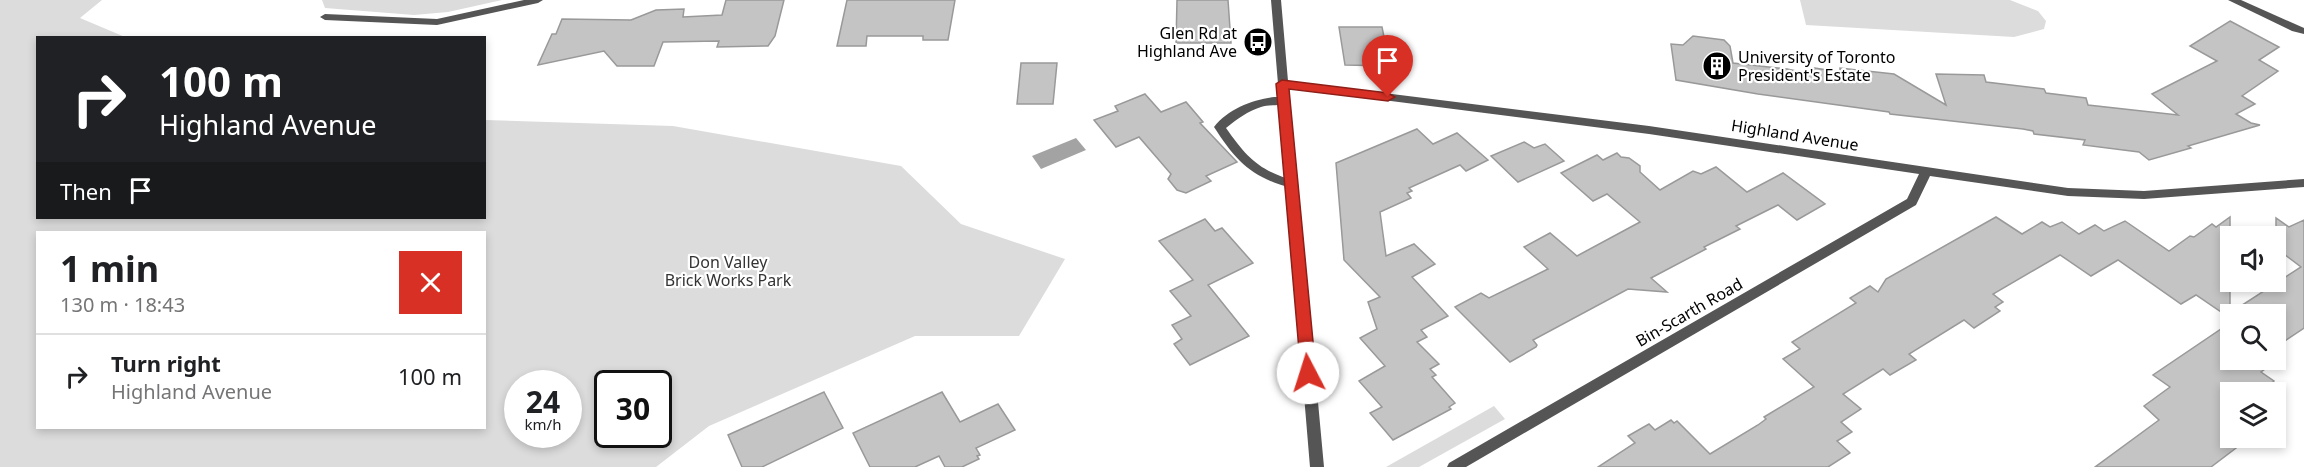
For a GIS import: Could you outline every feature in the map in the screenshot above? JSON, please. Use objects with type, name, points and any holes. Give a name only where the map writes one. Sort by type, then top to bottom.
[{"type":"street","points":[[325,17],[437,22],[538,0]]},
{"type":"street","points":[[1276,0],[1317,467]]},
{"type":"street","points":[[2233,0],[2304,31]]},
{"type":"street","name":"Highland Avenue","points":[[1282,84],[1649,130],[2068,192],[2107,195],[2198,192],[2304,183]]},
{"type":"street","points":[[1284,101],[1266,100],[1234,116],[1220,127],[1240,155],[1258,173],[1291,184]]},
{"type":"street","name":"Bin-Scarth Road","points":[[1454,467],[1912,202],[1926,172]]},
{"type":"green space","name":"Don Valley Brick Works Park","points":[[0,0],[102,0],[80,18],[123,36],[36,36],[36,219],[486,219],[486,120],[673,126],[901,166],[961,224],[1065,259],[1019,336],[915,336],[709,426],[656,467],[0,467]]},
{"type":"green space","points":[[322,0],[502,0],[448,12],[414,15],[325,8]]},
{"type":"green space","points":[[1800,0],[2010,0],[2038,11],[2046,21],[2044,29],[2014,37],[1806,25]]},
{"type":"green space","points":[[1494,406],[1505,419],[1419,467],[1386,467]]},
{"type":"shaded area","points":[[1076,138],[1086,150],[1041,169],[1032,156]]},
{"type":"building","points":[[726,0],[784,0],[775,36],[768,46],[717,47],[719,41],[663,42],[654,66],[617,66],[604,51],[538,65],[552,34],[556,34],[562,19],[631,20],[656,10],[684,9],[683,17],[722,15]]},
{"type":"building","points":[[847,0],[955,0],[948,40],[923,40],[923,36],[867,36],[866,46],[837,46]]},
{"type":"building","points":[[1177,0],[1228,0],[1231,43],[1176,43]]},
{"type":"building","points":[[2230,21],[2279,47],[2259,60],[2278,71],[2242,96],[2255,104],[2236,114],[2251,123],[2260,125],[2149,160],[2139,152],[2083,145],[2085,140],[2034,134],[2033,131],[2023,129],[1890,114],[1889,112],[1676,80],[1671,44],[1683,45],[1693,36],[1724,40],[1730,46],[1733,63],[1787,69],[1815,75],[1814,68],[1840,72],[1840,68],[1894,74],[1946,105],[1936,74],[1984,75],[1986,82],[2044,89],[2046,93],[2086,98],[2088,105],[2178,115],[2152,94],[2217,61],[2190,46]]},
{"type":"building","points":[[1339,27],[1382,27],[1390,66],[1345,65]]},
{"type":"building","points":[[1021,63],[1057,63],[1053,104],[1017,104]]},
{"type":"building","points":[[1145,94],[1161,112],[1186,102],[1203,122],[1200,123],[1237,162],[1206,176],[1211,181],[1186,193],[1177,190],[1168,179],[1171,174],[1139,137],[1116,147],[1094,120],[1118,111],[1115,106]]},
{"type":"building","points":[[1417,129],[1433,144],[1457,133],[1488,160],[1466,171],[1460,165],[1409,188],[1412,191],[1407,193],[1411,198],[1380,212],[1386,256],[1414,244],[1435,264],[1412,277],[1448,316],[1421,330],[1427,337],[1417,342],[1439,364],[1430,369],[1436,375],[1432,377],[1455,403],[1449,407],[1451,409],[1393,440],[1370,413],[1382,407],[1359,381],[1385,366],[1360,338],[1377,329],[1368,302],[1380,297],[1344,260],[1336,163]]},
{"type":"building","points":[[1524,142],[1534,148],[1545,144],[1564,161],[1518,182],[1491,156]]},
{"type":"building","points":[[1617,153],[1640,166],[1640,172],[1660,190],[1693,171],[1701,174],[1716,167],[1747,192],[1783,173],[1825,204],[1797,220],[1778,205],[1736,226],[1740,229],[1651,278],[1667,292],[1628,289],[1533,340],[1536,347],[1510,362],[1455,307],[1481,293],[1489,298],[1548,269],[1524,247],[1550,233],[1577,256],[1640,222],[1607,194],[1593,201],[1561,173],[1597,155],[1603,160]]},
{"type":"building","points":[[1996,217],[2022,234],[2042,222],[2050,227],[2062,222],[2079,234],[2095,225],[2104,231],[2125,221],[2169,251],[2190,236],[2194,237],[2212,224],[2216,227],[2230,217],[2230,226],[2220,226],[2220,292],[2230,292],[2230,304],[2220,304],[2220,311],[2196,295],[2181,304],[2118,260],[2091,276],[2060,255],[1993,294],[2003,302],[1995,307],[2000,311],[1974,328],[1964,320],[1909,354],[1916,360],[1890,375],[1883,369],[1843,394],[1861,409],[1841,422],[1852,432],[1837,441],[1850,453],[1828,467],[1598,467],[1635,443],[1628,436],[1649,424],[1655,430],[1671,420],[1674,423],[1677,421],[1710,454],[1758,425],[1766,419],[1764,417],[1814,387],[1783,359],[1800,349],[1792,342],[1856,303],[1850,298],[1870,286],[1878,292],[1886,279]]},
{"type":"building","points":[[2276,218],[2289,227],[2304,220],[2304,328],[2286,340],[2286,304],[2244,304],[2262,292],[2286,292],[2286,277],[2301,267],[2286,256],[2286,226],[2276,226]]},
{"type":"building","points":[[1205,219],[1215,231],[1222,228],[1253,263],[1208,285],[1249,336],[1190,365],[1174,344],[1182,339],[1172,325],[1191,316],[1170,291],[1193,280],[1159,241]]},
{"type":"building","points":[[2220,330],[2220,370],[2264,370],[2261,372],[2274,381],[2220,382],[2220,448],[2236,448],[2211,467],[2095,467],[2159,420],[2144,406],[2170,387],[2153,375]]},
{"type":"building","points":[[824,392],[843,428],[762,467],[742,467],[728,435]]},
{"type":"building","points":[[942,392],[960,422],[998,404],[1015,430],[976,448],[980,455],[977,456],[979,459],[962,467],[945,467],[939,456],[915,467],[870,467],[853,433]]},
{"type":"place","name":"Glen Rd at Highland Ave","points":[[1258,42]]},
{"type":"place","name":"University of Toronto President's Estate","points":[[1717,66]]},
{"type":"route","points":[[1308,373],[1282,84],[1388,97]]}]
